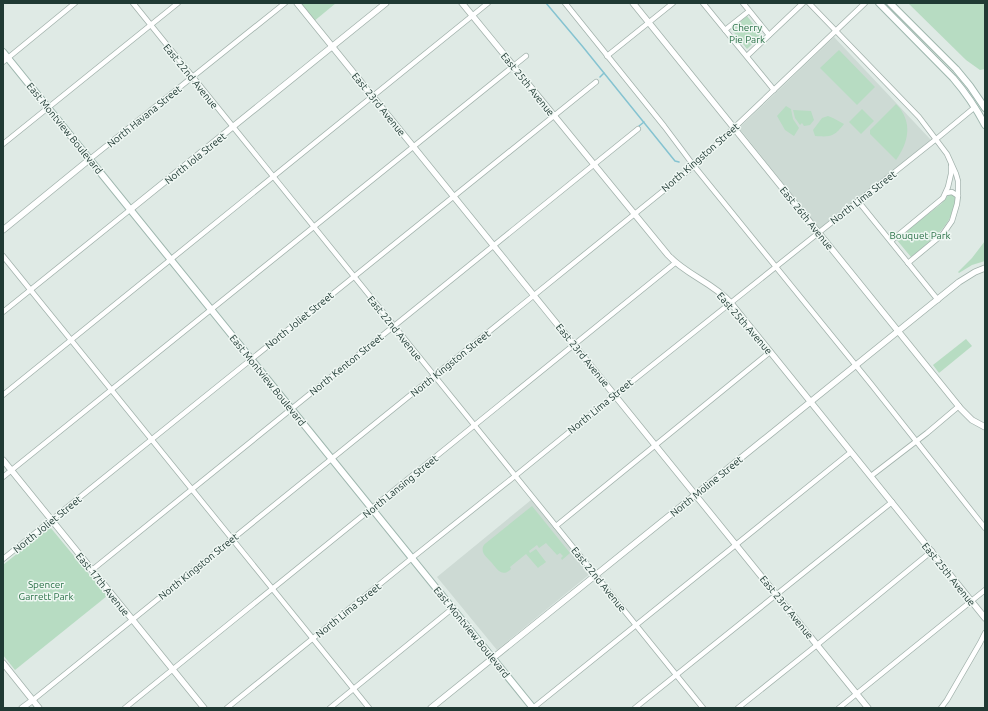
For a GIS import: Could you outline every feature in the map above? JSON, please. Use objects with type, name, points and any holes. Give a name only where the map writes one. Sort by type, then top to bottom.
[{"type":"main road","points":[[879,3],[960,86],[975,107],[985,125]]},
{"type":"main road","points":[[890,3],[956,69],[985,108]]},
{"type":"main road","name":"East Montview Boulevard","points":[[3,52],[6,60],[48,108],[131,209],[533,708]]},
{"type":"street","points":[[6,60],[75,3]]},
{"type":"street","name":"East 22nd Avenue","points":[[133,3],[703,708]]},
{"type":"street","points":[[3,144],[178,3]]},
{"type":"street","name":"North Havana Street","points":[[3,230],[285,3]]},
{"type":"street","name":"East 23rd Avenue","points":[[297,3],[868,708]]},
{"type":"street","name":"North Iola Street","points":[[3,312],[386,3]]},
{"type":"street","name":"East 25th Avenue","points":[[462,3],[668,255],[689,273],[720,292],[730,302],[985,618]]},
{"type":"street","points":[[3,395],[488,3]]},
{"type":"street","points":[[565,3],[985,528]]},
{"type":"street","name":"East 26th Avenue","points":[[633,3],[958,406],[972,420],[985,427]]},
{"type":"street","points":[[607,56],[673,3]]},
{"type":"street","points":[[703,3],[774,90]]},
{"type":"street","points":[[743,3],[769,35]]},
{"type":"street","points":[[747,56],[803,3]]},
{"type":"street","points":[[809,3],[911,109],[936,139],[950,161],[958,181],[957,204],[952,221],[943,234],[908,263]]},
{"type":"street","name":"North Kingston Street","points":[[22,708],[694,166],[865,3]]},
{"type":"street","points":[[725,30],[749,10]]},
{"type":"street","points":[[3,477],[526,56]]},
{"type":"street","name":"North Joliet Street","points":[[3,559],[596,82]]},
{"type":"street","name":"North Lima Street","points":[[227,708],[614,395],[975,107]]},
{"type":"street","name":"North Kenton Street","points":[[92,570],[638,130]]},
{"type":"street","points":[[891,241],[943,198],[946,193],[951,174],[950,161]]},
{"type":"street","points":[[946,193],[952,192],[958,196]]},
{"type":"street","points":[[858,201],[938,300]]},
{"type":"street","points":[[3,256],[369,708]]},
{"type":"street","name":"North Lansing Street","points":[[124,708],[676,263]]},
{"type":"street","name":"North Moline Street","points":[[431,708],[898,331],[965,278],[985,268]]},
{"type":"street","points":[[556,526],[770,352]]},
{"type":"street","points":[[871,476],[958,406]]},
{"type":"street","points":[[533,708],[851,452]]},
{"type":"street","name":"East 17th Avenue","points":[[3,460],[204,708]]},
{"type":"street","points":[[635,708],[892,502]]},
{"type":"street","points":[[738,708],[932,552]]},
{"type":"street","points":[[840,708],[985,590]]},
{"type":"street","points":[[330,708],[453,608]]},
{"type":"street","points":[[941,708],[973,656],[985,633]]},
{"type":"street","points":[[3,663],[39,708]]},
{"type":"shaded area","points":[[834,37],[931,140],[820,229],[739,128]]},
{"type":"shaded area","points":[[531,500],[591,573],[497,650],[437,577]]},
{"type":"green space","points":[[297,3],[336,3],[313,22]]},
{"type":"green space","points":[[908,3],[985,3],[985,69],[980,70],[966,60]]},
{"type":"green space","name":"Cherry Pie Park","points":[[747,16],[762,35],[747,49],[731,29]]},
{"type":"green space","points":[[839,50],[875,87],[857,105],[820,68]]},
{"type":"green space","points":[[896,104],[905,117],[907,132],[904,146],[896,160],[870,134],[870,130]]},
{"type":"green space","points":[[786,106],[791,109],[793,119],[799,128],[794,136],[785,130],[777,116]]},
{"type":"green space","points":[[862,109],[874,121],[861,134],[849,122]]},
{"type":"green space","points":[[793,110],[811,111],[814,120],[810,125],[804,126],[802,123],[800,125],[795,118]]},
{"type":"green space","points":[[828,116],[844,124],[834,134],[815,136],[813,130],[822,118]]},
{"type":"green space","name":"Bouquet Park","points":[[950,193],[954,195],[955,201],[947,223],[937,235],[911,257],[896,239],[941,204]]},
{"type":"green space","points":[[985,241],[985,261],[972,265],[959,273],[958,272],[972,258]]},
{"type":"green space","points":[[966,339],[972,346],[939,373],[933,365]]},
{"type":"green space","points":[[532,506],[570,553],[562,560],[561,558],[563,556],[560,553],[557,555],[546,543],[539,548],[537,545],[529,551],[530,553],[536,549],[546,562],[538,568],[526,554],[510,567],[511,569],[508,572],[502,573],[484,554],[483,546]]},
{"type":"green space","name":"Spencer Garrett Park","points":[[50,527],[107,596],[15,670],[3,655],[3,565]]},
{"type":"waterway","points":[[546,3],[675,161],[679,162]]},
{"type":"waterway","points":[[600,77],[604,73]]},
{"type":"waterway","points":[[639,126],[644,122]]}]
